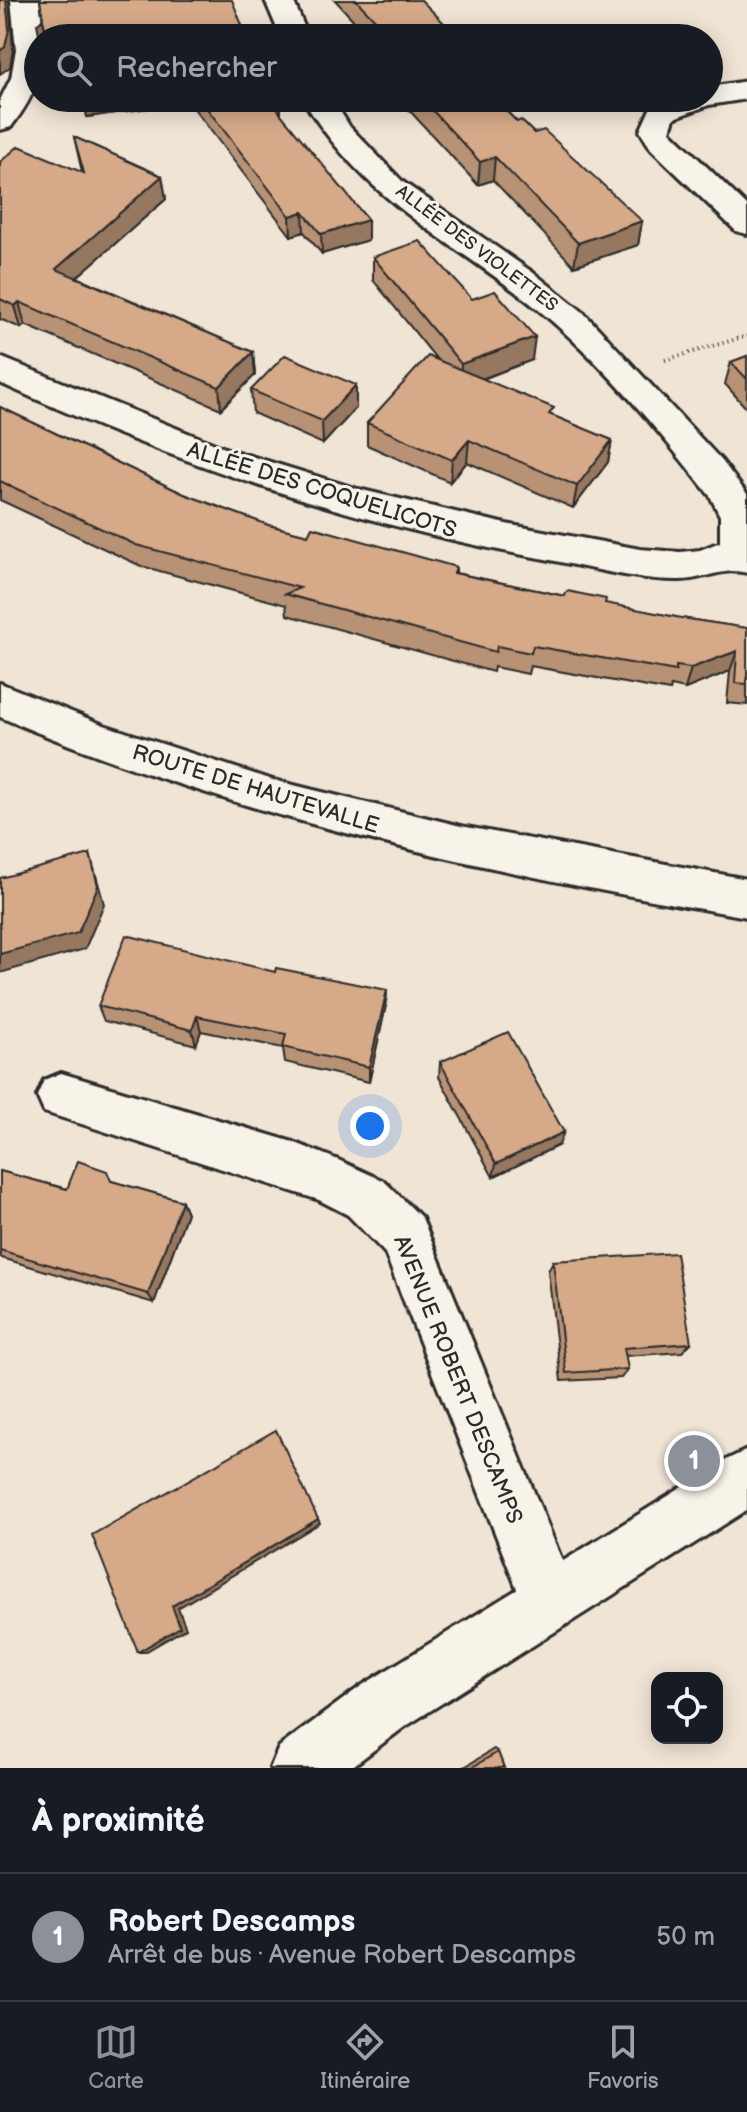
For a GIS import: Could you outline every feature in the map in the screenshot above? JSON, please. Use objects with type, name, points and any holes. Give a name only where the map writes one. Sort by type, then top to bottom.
[{"type":"street","points":[[25,0],[29,24]]},
{"type":"street","points":[[279,0],[289,24]]},
{"type":"street","points":[[0,121],[19,94],[24,80]]},
{"type":"street","points":[[723,94],[747,90]]},
{"type":"street","name":"ALLÉE DES VIOLETTES","points":[[326,112],[337,129],[395,188],[554,305],[622,372],[733,503],[741,537],[741,555]]},
{"type":"street","points":[[667,112],[658,116],[655,131],[662,143],[747,224]]},
{"type":"street","name":"ALLÉE DES COQUELICOTS","points":[[0,369],[191,450],[414,520],[480,535],[667,565],[704,565],[741,555]]},
{"type":"street","name":"ROUTE DE HAUTEVALLE","points":[[0,699],[159,761],[326,811],[517,856],[747,898]]},
{"type":"street","name":"ROUTE DE HAUTEVALLE","points":[[517,856],[747,880]]},
{"type":"street","name":"AVENUE ROBERT DESCAMPS","points":[[61,1096],[293,1166],[366,1198],[388,1216],[404,1236],[550,1602]]},
{"type":"street","points":[[300,1768],[382,1707],[747,1478]]},
{"type":"path","points":[[622,372],[747,336]]},
{"type":"building","points":[[0,0],[6,0],[9,29],[5,47],[0,51]]},
{"type":"building","points":[[40,0],[232,0],[241,24],[44,24],[43,20],[37,24],[43,18]]},
{"type":"building","points":[[356,0],[421,0],[445,24],[379,24]]},
{"type":"building","points":[[210,112],[280,112],[368,220],[321,234],[303,212],[290,216]]},
{"type":"building","points":[[434,112],[507,112],[534,133],[544,130],[642,221],[578,243],[495,157],[480,162]]},
{"type":"building","points":[[74,137],[162,176],[56,269],[253,352],[219,387],[19,302],[15,306],[0,299],[0,162],[19,146],[84,173]]},
{"type":"building","points":[[420,241],[472,299],[495,291],[535,337],[461,364],[373,257]]},
{"type":"building","points":[[285,355],[356,385],[322,421],[251,390]]},
{"type":"building","points":[[428,356],[554,408],[549,414],[612,440],[577,486],[469,440],[452,460],[367,423]]},
{"type":"building","points":[[747,356],[747,379],[731,362]]},
{"type":"building","points":[[0,407],[184,494],[268,525],[308,535],[312,527],[456,567],[454,573],[565,596],[567,591],[606,599],[605,603],[747,628],[747,684],[735,683],[737,651],[691,668],[676,666],[676,671],[533,646],[531,653],[497,646],[496,652],[285,594],[300,588],[136,545],[0,481]]},
{"type":"building","points":[[90,854],[98,886],[78,933],[0,954],[0,878]]},
{"type":"building","points":[[126,935],[275,972],[276,968],[387,990],[369,1067],[283,1047],[286,1034],[197,1016],[192,1030],[98,1006]]},
{"type":"building","points":[[508,1032],[564,1132],[496,1164],[440,1062]]},
{"type":"building","points":[[78,1161],[107,1171],[111,1181],[182,1201],[148,1294],[0,1250],[0,1171],[67,1189]]},
{"type":"building","points":[[676,1253],[691,1343],[624,1348],[628,1369],[566,1373],[553,1261]]},
{"type":"building","points":[[276,1430],[318,1519],[172,1606],[180,1627],[138,1652],[92,1535]]},
{"type":"building","points":[[498,1752],[504,1768],[471,1768]]},
{"type":"place","name":"Robert Descamps","points":[[694,1461]]}]
